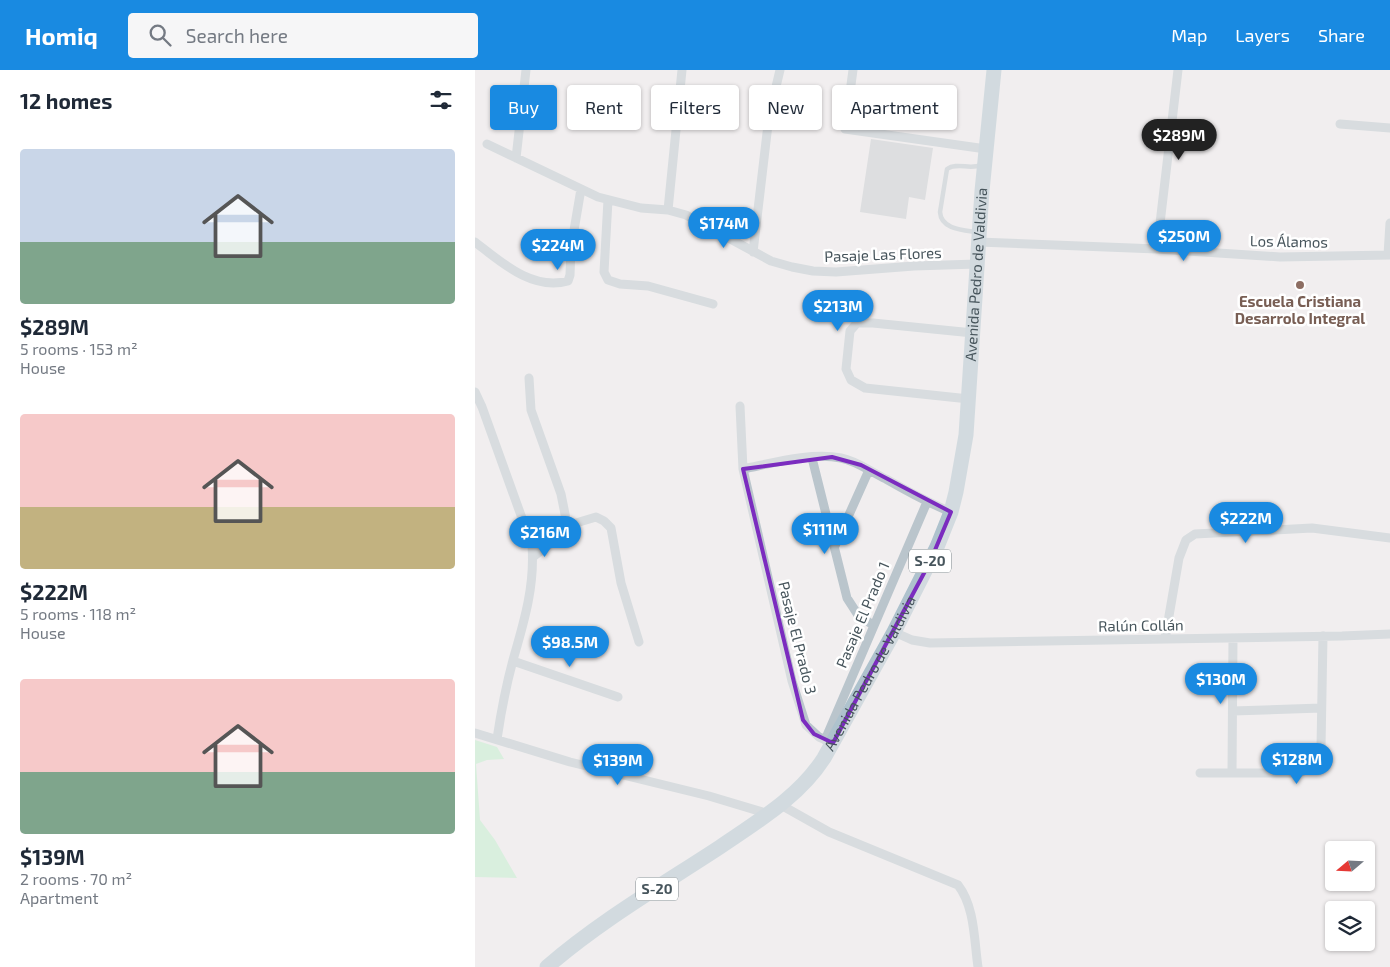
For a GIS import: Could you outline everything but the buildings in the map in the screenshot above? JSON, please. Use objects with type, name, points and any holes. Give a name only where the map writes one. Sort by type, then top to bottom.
[{"type":"main road","name":"Avenida Pedro de Valdivia","points":[[547,967],[592,932],[775,810],[817,770],[829,741],[894,632],[930,562],[951,512],[964,453],[985,156],[995,70]]},
{"type":"street","points":[[516,158],[526,70]]},
{"type":"street","points":[[668,210],[682,70]]},
{"type":"street","points":[[753,252],[769,116],[780,70]]},
{"type":"street","points":[[853,70],[845,128],[985,156]]},
{"type":"street","points":[[1157,249],[1178,70]]},
{"type":"street","points":[[1340,124],[1390,128]]},
{"type":"street","name":"Pasaje Las Flores","points":[[487,144],[608,200],[641,208],[668,210],[694,219],[771,261],[792,267],[813,271],[836,272],[913,266],[977,264]]},
{"type":"street","points":[[475,242],[519,275],[550,282],[568,281],[570,276],[571,248],[581,189]]},
{"type":"street","points":[[608,200],[604,272],[608,280],[620,284],[648,286],[713,304]]},
{"type":"street","points":[[1389,255],[1390,223]]},
{"type":"street","name":"Los Álamos","points":[[979,237],[1280,257],[1389,255]]},
{"type":"street","points":[[969,399],[865,388],[851,380],[846,369],[850,331],[854,324],[863,322],[973,332]]},
{"type":"street","points":[[529,378],[531,410],[561,494],[566,526]]},
{"type":"street","points":[[475,392],[532,546],[534,566],[526,616],[501,707],[497,739]]},
{"type":"street","name":"Pasaje El Prado 3","points":[[740,406],[743,469],[803,720],[809,730],[829,741]]},
{"type":"street","points":[[743,469],[812,458],[842,458],[869,470],[927,502],[951,512]]},
{"type":"street","points":[[812,458],[850,604],[858,615],[873,625]]},
{"type":"street","points":[[835,546],[869,470]]},
{"type":"street","name":"Pasaje El Prado 1","points":[[829,741],[873,625],[927,502]]},
{"type":"street","points":[[533,557],[559,537],[566,526],[597,517],[604,520],[611,528],[621,582],[639,642]]},
{"type":"street","points":[[1165,639],[1179,558],[1186,540],[1195,534],[1313,528],[1390,538]]},
{"type":"street","name":"Ralún Collán","points":[[894,632],[912,640],[930,643],[1390,634]]},
{"type":"street","points":[[1201,772],[1296,773],[1307,770],[1319,760],[1321,747],[1323,636]]},
{"type":"street","points":[[1232,773],[1233,638]]},
{"type":"street","points":[[513,661],[618,697]]},
{"type":"street","points":[[1233,711],[1321,708]]},
{"type":"street","points":[[475,733],[570,762],[775,810],[958,885],[965,895],[969,906],[979,967]]},
{"type":"lane","points":[[979,237],[944,223],[940,212],[947,169],[953,166],[978,167],[985,156]]},
{"type":"highlighted area","points":[[832,457],[861,465],[951,512],[930,562],[833,743],[814,734],[803,720],[743,469]]},
{"type":"green space","points":[[475,740],[497,747],[504,759],[487,760],[476,764],[480,820],[495,840],[517,878],[475,877]]},
{"type":"place","name":"Escuela Cristiana Desarrolo Integral","points":[[1300,285]]}]
